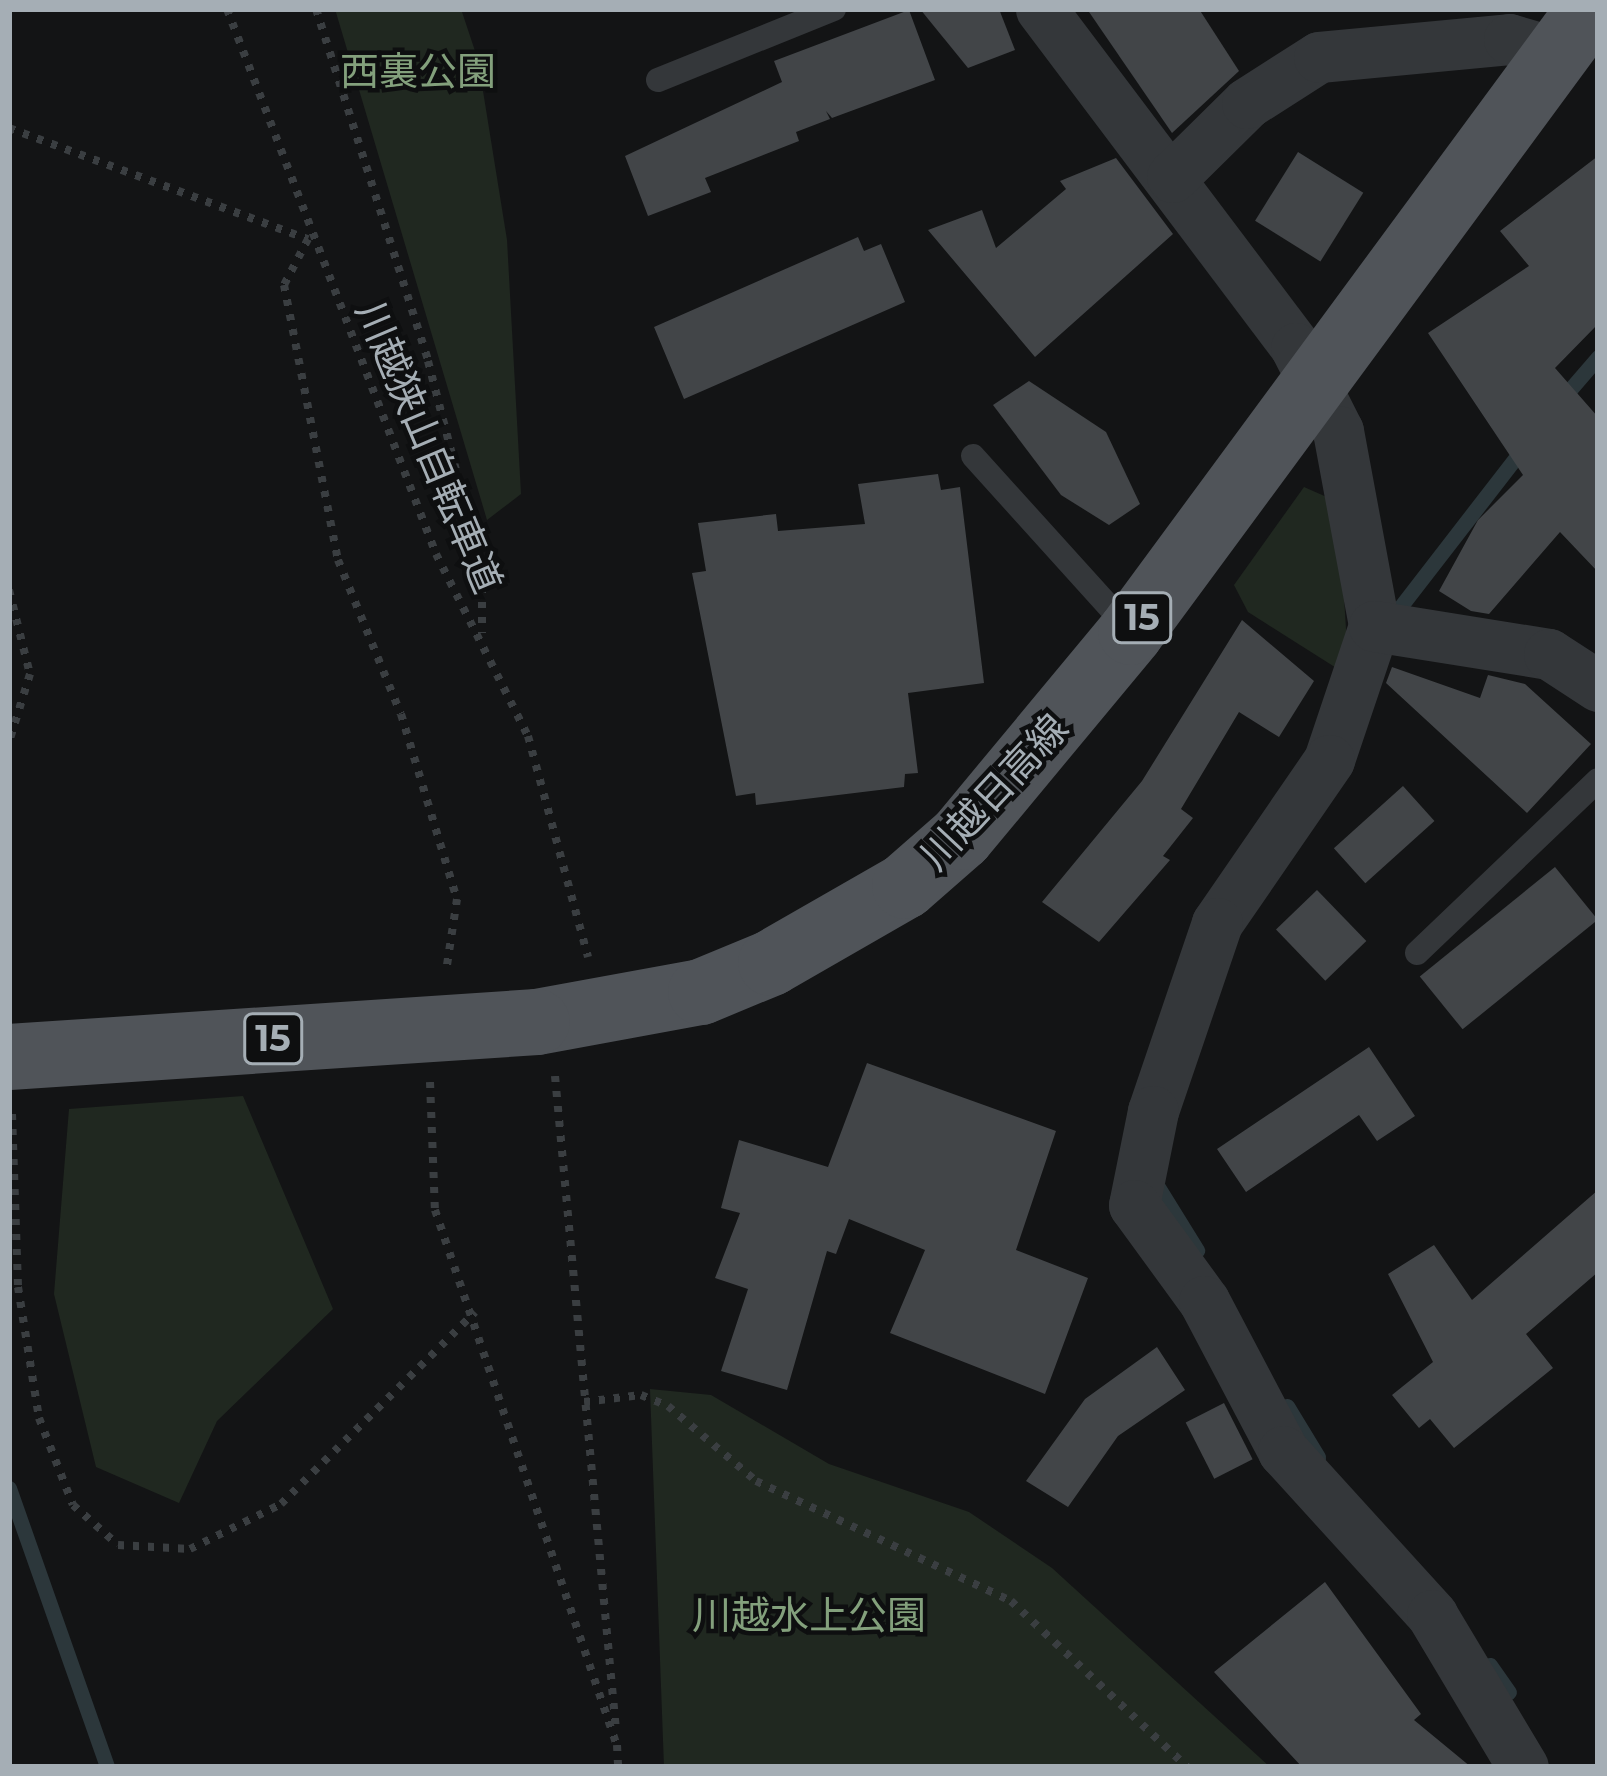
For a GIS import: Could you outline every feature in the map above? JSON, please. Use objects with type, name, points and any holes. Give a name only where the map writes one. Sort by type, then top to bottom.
[{"type":"main road","name":"川越日高線","points":[[10,1081],[545,1037],[700,992],[905,886],[1023,769],[1131,632],[1574,31]]},
{"type":"street","points":[[1041,9],[1172,177],[1316,386],[1344,453],[1374,626],[1329,760],[1217,923],[1153,1111],[1134,1205],[1204,1301],[1282,1451],[1432,1615],[1523,1767]]},
{"type":"street","points":[[1172,177],[1247,103],[1319,57],[1574,31]]},
{"type":"street","points":[[1374,626],[1550,654],[1598,686]]},
{"type":"lane","points":[[658,80],[834,9]]},
{"type":"lane","points":[[973,456],[1131,632]]},
{"type":"lane","points":[[1417,952],[1598,779]]},
{"type":"path","name":"川越狭山自転車道","points":[[226,9],[308,239],[436,554],[481,634],[552,798],[589,977]]},
{"type":"path","points":[[316,9],[428,362],[482,572],[481,634]]},
{"type":"path","points":[[9,128],[308,239],[284,285],[338,560],[401,714],[457,899],[443,992]]},
{"type":"path","points":[[9,590],[30,674],[9,742]]},
{"type":"path","points":[[545,1037],[618,1767]]},
{"type":"path","points":[[434,1061],[435,1210],[475,1312],[617,1746]]},
{"type":"path","points":[[10,1081],[18,1287],[39,1418],[74,1504],[118,1545],[190,1549],[281,1504],[475,1312]]},
{"type":"path","points":[[584,1402],[640,1395],[668,1406],[756,1481],[1010,1601],[1186,1767]]},
{"type":"green space","name":"西裏公園","points":[[335,9],[461,9],[478,60],[507,240],[521,494],[487,520]]},
{"type":"green space","points":[[1304,487],[1338,502],[1349,676],[1248,612],[1234,585]]},
{"type":"green space","points":[[243,1096],[333,1309],[217,1421],[179,1503],[96,1467],[54,1294],[69,1109]]},
{"type":"green space","name":"川越水上公園","points":[[650,1389],[711,1395],[829,1464],[969,1512],[1052,1568],[1270,1767],[664,1767]]},
{"type":"building","points":[[920,9],[999,9],[1015,50],[968,68]]},
{"type":"building","points":[[1087,9],[1199,9],[1239,71],[1172,133]]},
{"type":"building","points":[[909,10],[935,80],[832,118],[826,111],[830,119],[796,132],[799,141],[705,178],[711,192],[648,216],[625,156],[782,82],[774,61]]},
{"type":"building","points":[[1298,152],[1363,193],[1320,261],[1255,221]]},
{"type":"building","points":[[1598,156],[1598,324],[1555,368],[1598,417],[1598,572],[1560,532],[1489,614],[1471,611],[1439,591],[1478,520],[1523,475],[1428,333],[1529,266],[1500,231]]},
{"type":"building","points":[[1116,158],[1173,234],[1035,357],[928,230],[982,210],[996,248],[1066,189],[1060,181]]},
{"type":"building","points":[[858,237],[864,251],[881,244],[905,302],[684,399],[654,327]]},
{"type":"building","points":[[1029,381],[1106,432],[1140,504],[1109,525],[1061,495],[993,405]]},
{"type":"building","points":[[938,474],[941,490],[960,487],[984,683],[908,693],[918,773],[905,774],[904,787],[756,805],[755,793],[736,796],[692,573],[706,571],[698,523],[776,514],[778,531],[865,524],[858,484]]},
{"type":"building","points":[[1242,620],[1314,681],[1279,737],[1239,712],[1181,809],[1193,818],[1163,856],[1170,860],[1099,942],[1042,902],[1142,781]]},
{"type":"building","points":[[1392,667],[1480,698],[1488,675],[1525,684],[1591,744],[1527,813],[1386,683]]},
{"type":"building","points":[[1403,786],[1434,821],[1365,883],[1334,848]]},
{"type":"building","points":[[1555,867],[1598,920],[1463,1029],[1420,977]]},
{"type":"building","points":[[1317,890],[1366,941],[1325,981],[1276,930]]},
{"type":"building","points":[[1369,1047],[1415,1116],[1377,1141],[1359,1115],[1246,1192],[1217,1149]]},
{"type":"building","points":[[867,1063],[1056,1131],[1016,1250],[1088,1278],[1045,1394],[890,1333],[925,1250],[849,1219],[836,1254],[827,1251],[787,1390],[721,1371],[748,1289],[715,1278],[740,1213],[721,1208],[739,1140],[828,1167]]},
{"type":"building","points":[[1598,1190],[1598,1272],[1526,1334],[1553,1368],[1454,1448],[1430,1419],[1419,1428],[1392,1395],[1433,1362],[1388,1274],[1434,1245],[1472,1300]]},
{"type":"building","points":[[1157,1347],[1185,1390],[1118,1436],[1068,1507],[1026,1481],[1085,1399]]},
{"type":"building","points":[[1224,1403],[1253,1459],[1214,1479],[1186,1423]]},
{"type":"building","points":[[1325,1582],[1421,1714],[1414,1720],[1471,1767],[1302,1767],[1214,1672]]},
{"type":"waterway","points":[[1561,400],[1598,357]]},
{"type":"waterway","points":[[1401,606],[1524,447]]},
{"type":"waterway","points":[[1153,1179],[1197,1250]]},
{"type":"waterway","points":[[1287,1406],[1318,1457]]},
{"type":"waterway","points":[[9,1488],[107,1767]]},
{"type":"waterway","points":[[1490,1665],[1509,1692]]}]
